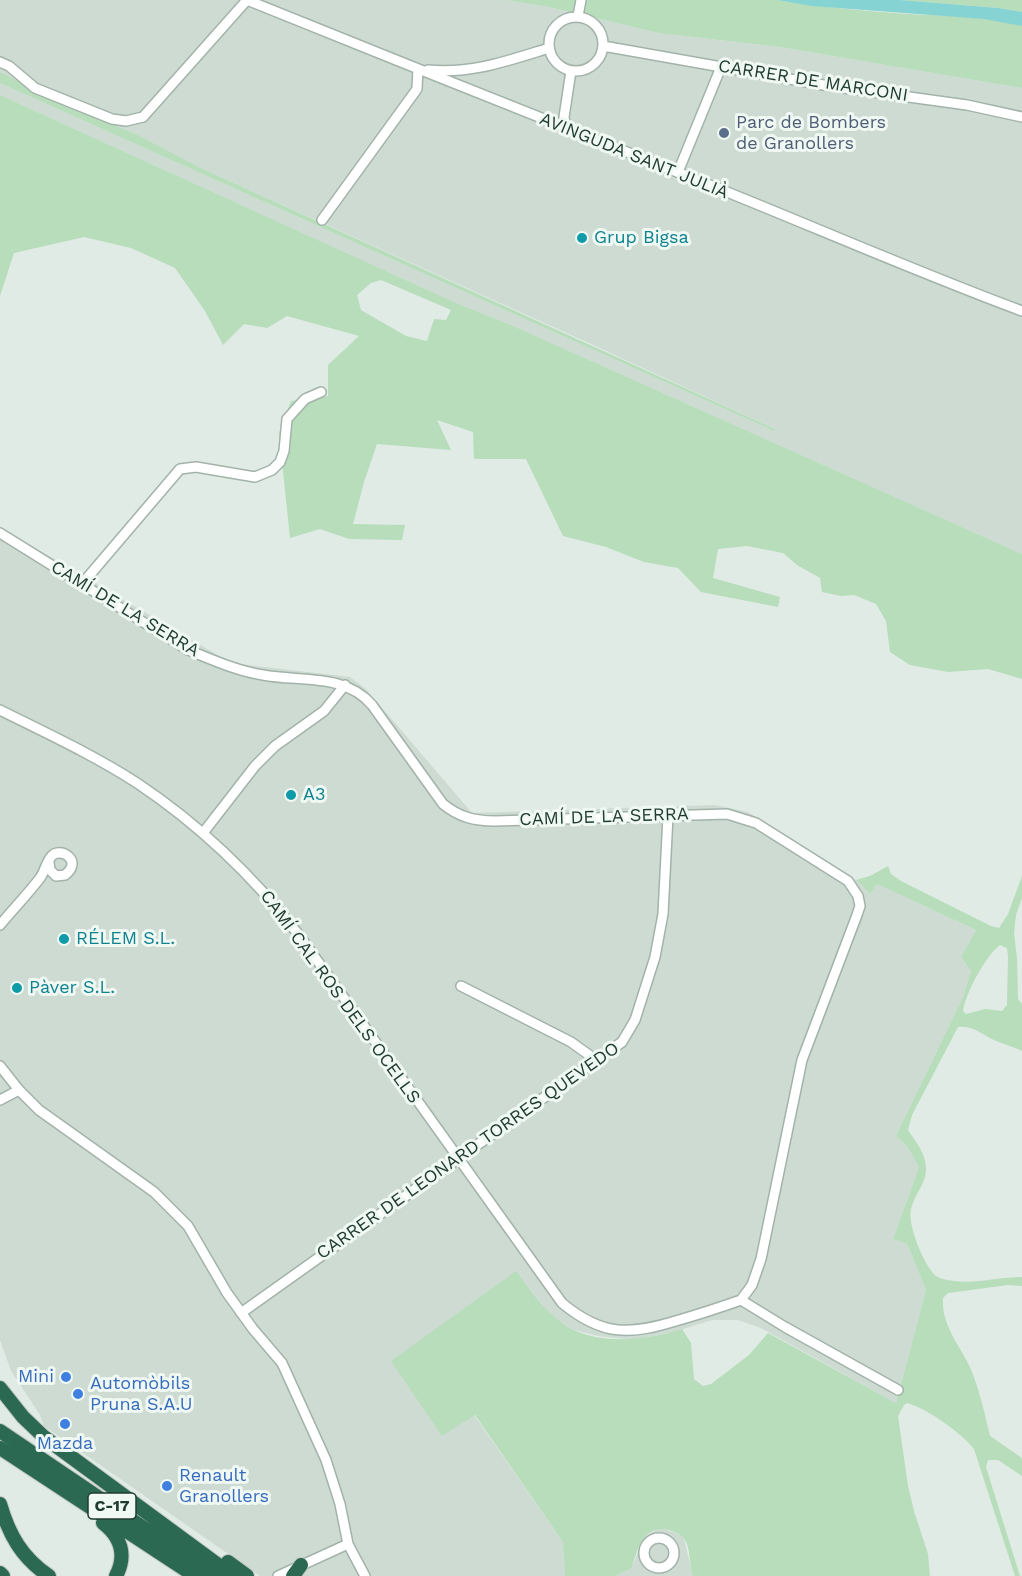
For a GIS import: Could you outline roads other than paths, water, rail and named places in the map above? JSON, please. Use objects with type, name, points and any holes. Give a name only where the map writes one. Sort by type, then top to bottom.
[{"type":"highway","points":[[0,1388],[23,1417],[44,1437],[233,1576]]},
{"type":"highway","name":"C-17","points":[[3,1442],[75,1498],[195,1576]]},
{"type":"highway","name":"C-17","points":[[3,1442],[215,1576]]},
{"type":"highway","points":[[75,1498],[114,1532],[123,1557],[116,1576]]},
{"type":"highway","points":[[0,1504],[15,1544],[37,1568],[49,1576]]},
{"type":"highway","points":[[157,1519],[183,1532],[248,1576]]},
{"type":"highway","points":[[0,1528],[14,1555],[36,1576]]},
{"type":"street","points":[[0,62],[9,66],[35,88],[112,119],[126,121],[143,117],[247,0]]},
{"type":"street","name":"AVINGUDA SANT JULIÀ","points":[[247,0],[678,172],[949,284],[1022,311]]},
{"type":"street","points":[[579,8],[600,30],[603,46],[601,55],[595,64],[587,69],[571,71],[555,62],[549,48],[549,37],[553,28],[579,8]]},
{"type":"street","name":"CARRER DE MARCONI","points":[[603,46],[829,86],[968,105],[1022,117]]},
{"type":"street","points":[[322,220],[417,89],[418,69],[458,72],[478,69],[549,48]]},
{"type":"street","points":[[678,172],[722,67]]},
{"type":"street","points":[[566,129],[564,117],[571,71]]},
{"type":"street","points":[[82,584],[180,469],[196,467],[255,477],[272,470],[280,462],[284,451],[287,419],[305,399],[321,392]]},
{"type":"street","name":"CAMÍ DE LA SERRA","points":[[0,533],[188,650],[216,662],[263,675],[325,681],[345,686],[363,695],[443,804],[454,813],[466,818],[495,821],[727,814],[756,823],[848,880],[854,887],[860,906],[802,1060],[761,1259],[752,1285],[741,1300]]},
{"type":"street","points":[[203,833],[255,765],[275,746],[324,711],[345,686]]},
{"type":"street","name":"CAMÍ CAL ROS DELS OCELLS","points":[[0,710],[136,782],[183,816],[260,887],[299,935],[562,1303],[587,1321],[616,1331],[646,1330],[741,1300]]},
{"type":"street","name":"CARRER DE LEONARD TORRES QUEVEDO","points":[[240,1313],[622,1042],[629,1032],[644,994],[655,957],[663,914],[668,816]]},
{"type":"street","points":[[0,924],[40,878],[54,855],[66,854],[72,862],[69,872],[60,876],[40,878]]},
{"type":"street","points":[[49,862],[50,870],[56,876]]},
{"type":"street","points":[[462,986],[571,1042],[596,1060]]},
{"type":"street","points":[[0,1066],[39,1110],[154,1192],[188,1226],[226,1293],[282,1363],[326,1460],[340,1504],[348,1544],[365,1576]]},
{"type":"street","points":[[0,1100],[19,1090]]},
{"type":"street","points":[[741,1300],[785,1328],[898,1390]]},
{"type":"street","points":[[278,1576],[297,1570],[348,1544]]},
{"type":"street","points":[[647,1576],[652,1566]]},
{"type":"water","points":[[777,0],[900,0],[998,8],[1022,12],[1022,26],[984,19],[812,6]]},
{"type":"place","name":"Parc de Bombers de Granollers","points":[[724,133]]},
{"type":"place","name":"Grup Bigsa","points":[[582,238]]},
{"type":"place","name":"A3","points":[[291,795]]},
{"type":"place","name":"RÉLEM S.L.","points":[[64,939]]},
{"type":"place","name":"Pàver S.L.","points":[[17,988]]},
{"type":"place","name":"Mini","points":[[66,1377]]},
{"type":"place","name":"Automòbils Pruna S.A.U","points":[[78,1394]]},
{"type":"place","name":"Mazda","points":[[65,1424]]},
{"type":"place","name":"Renault Granollers","points":[[167,1486]]}]
